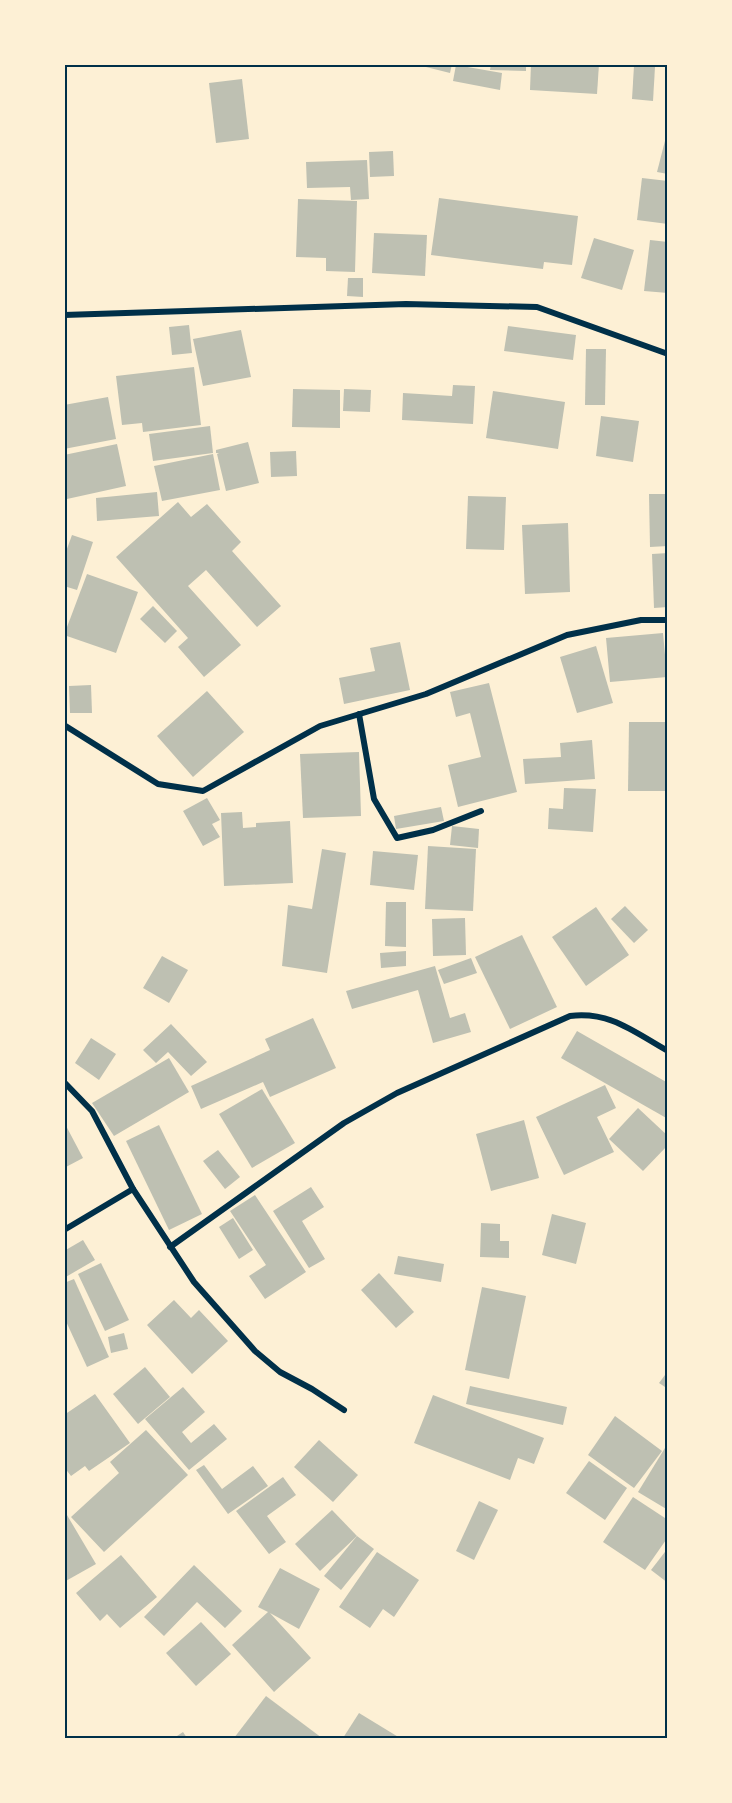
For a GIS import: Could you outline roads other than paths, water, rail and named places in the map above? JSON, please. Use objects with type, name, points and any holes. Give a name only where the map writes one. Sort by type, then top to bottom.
[{"type":"street","points":[[64,315],[406,304],[537,307],[668,354]]},
{"type":"street","points":[[64,725],[158,784],[203,791],[320,726],[426,694],[567,635],[641,620],[668,620]]},
{"type":"street","points":[[359,714],[374,799],[397,838],[433,830],[482,812]]},
{"type":"street","points":[[170,1247],[344,1123],[397,1093],[570,1016],[591,1013],[607,1017],[668,1051]]},
{"type":"street","points":[[64,1082],[92,1111],[133,1189],[194,1282],[255,1351],[280,1372],[344,1410]]},
{"type":"street","points":[[64,1230],[133,1189]]}]
